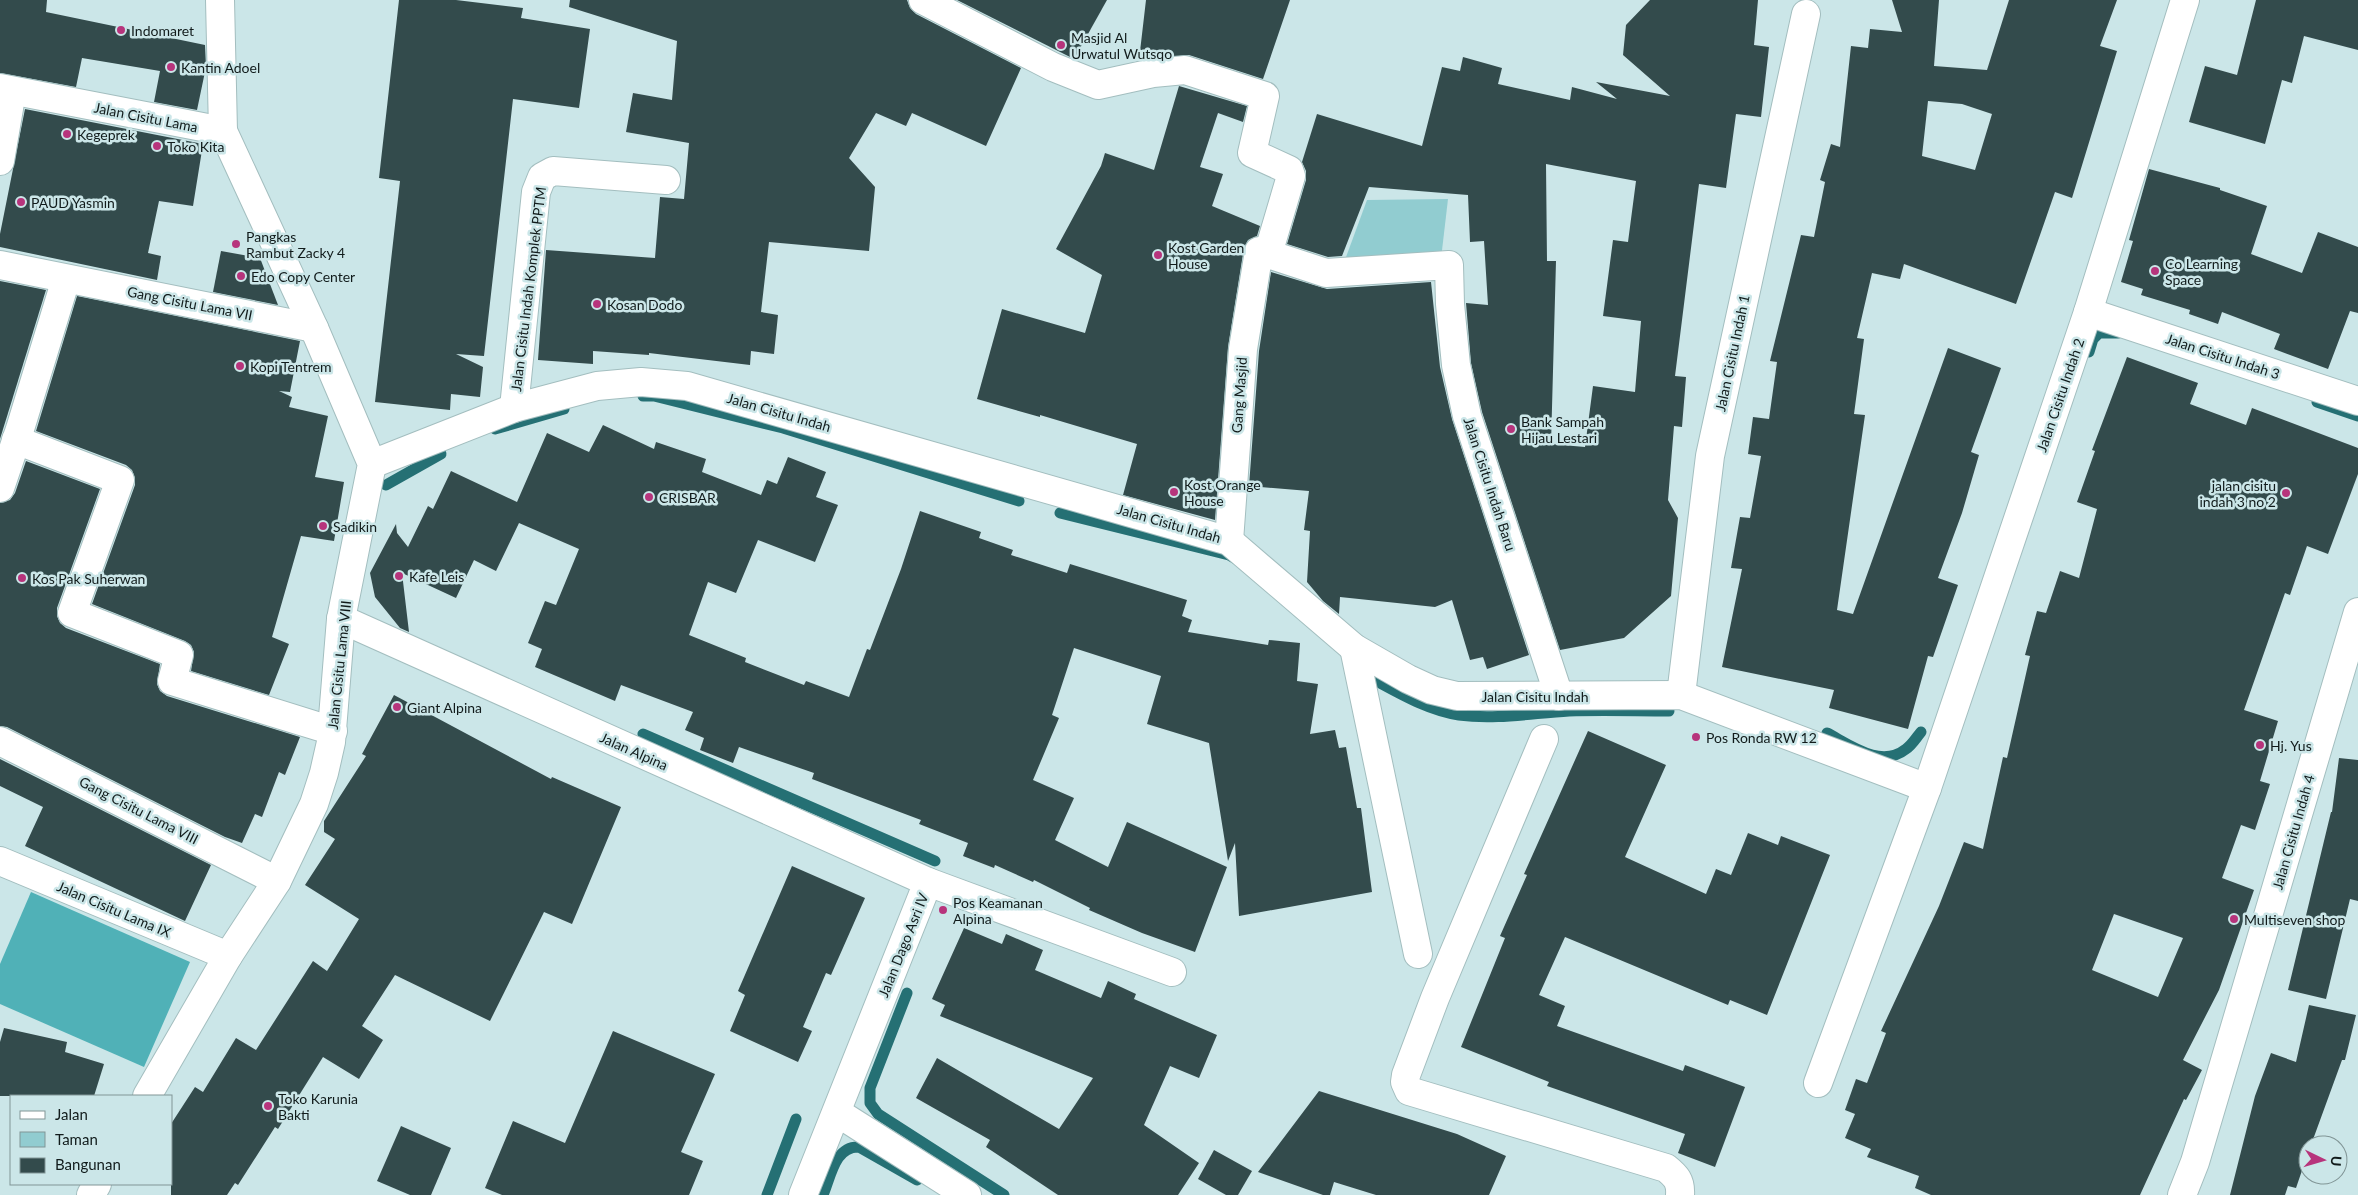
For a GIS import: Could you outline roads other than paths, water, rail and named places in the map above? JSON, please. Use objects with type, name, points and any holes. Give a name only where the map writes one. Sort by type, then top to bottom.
[{"type":"street","points":[[220,0],[223,131],[314,328],[372,464]]},
{"type":"street","name":"Gang Masjid","points":[[923,0],[1053,67],[1098,84],[1153,73],[1185,70],[1265,96],[1252,153],[1289,170],[1291,176],[1264,253],[1243,349],[1229,541]]},
{"type":"street","name":"Jalan Cisitu Indah 2","points":[[1818,1083],[1927,788],[2088,312],[2184,0]]},
{"type":"street","name":"Jalan Cisitu Indah 1","points":[[1681,695],[1710,456],[1806,14]]},
{"type":"street","points":[[0,161],[6,89]]},
{"type":"street","name":"Jalan Cisitu Lama","points":[[6,89],[223,131]]},
{"type":"street","name":"Jalan Cisitu Indah Komplek PPTM","points":[[514,408],[536,192],[542,177],[553,171],[666,180]]},
{"type":"street","name":"Jalan Cisitu Indah Baru","points":[[1264,253],[1326,273],[1449,266],[1450,304],[1456,365],[1467,416],[1559,696]]},
{"type":"street","name":"Gang Cisitu Lama VII","points":[[0,265],[314,328]]},
{"type":"street","points":[[0,488],[66,279]]},
{"type":"street","name":"Jalan Cisitu Indah 3","points":[[2088,312],[2358,401]]},
{"type":"street","name":"Jalan Cisitu Indah","points":[[372,464],[514,408],[598,386],[641,382],[687,386],[1229,541],[1354,648],[1408,679],[1440,692],[1456,696],[1681,695],[1927,788]]},
{"type":"street","points":[[16,440],[120,480],[72,613],[179,655],[172,681],[333,730]]},
{"type":"street","name":"Jalan Cisitu Lama VIII","points":[[148,1095],[228,956],[276,881],[314,804],[324,773],[333,730],[341,618],[372,464]]},
{"type":"street","name":"Jalan Cisitu Indah 4","points":[[2182,1195],[2195,1162],[2358,612]]},
{"type":"street","name":"Jalan Alpina","points":[[341,618],[928,882]]},
{"type":"street","points":[[1354,648],[1418,954]]},
{"type":"street","points":[[1544,739],[1435,998],[1405,1082],[1409,1091],[1666,1168],[1676,1176],[1680,1185],[1680,1195]]},
{"type":"street","name":"Gang Cisitu Lama VIII","points":[[0,741],[276,881]]},
{"type":"street","name":"Jalan Cisitu Lama IX","points":[[0,862],[228,956]]},
{"type":"street","name":"Jalan Dago Asri IV","points":[[803,1195],[838,1113],[928,882],[1172,972]]},
{"type":"street","points":[[838,1113],[967,1195]]},
{"type":"waterway","points":[[2089,352],[2093,339],[2099,333],[2118,333]]},
{"type":"waterway","points":[[643,396],[654,396],[783,428],[1019,501]]},
{"type":"waterway","points":[[2317,402],[2358,416]]},
{"type":"waterway","points":[[495,429],[564,409]]},
{"type":"waterway","points":[[386,485],[441,454]]},
{"type":"waterway","points":[[1060,513],[1229,555],[1236,559]]},
{"type":"waterway","points":[[1371,678],[1424,705],[1459,715],[1486,717],[1569,711],[1669,711]]},
{"type":"waterway","points":[[1827,733],[1856,749],[1876,756],[1886,757],[1896,755],[1906,749],[1921,732]]},
{"type":"waterway","points":[[643,734],[935,861]]},
{"type":"waterway","points":[[907,993],[870,1088],[870,1103],[878,1114],[1004,1195]]},
{"type":"waterway","points":[[767,1195],[796,1119]]},
{"type":"waterway","points":[[823,1195],[839,1157],[844,1151],[851,1148],[859,1147],[917,1180]]},
{"type":"place","name":"Indomaret","points":[[121,30]]},
{"type":"place","name":"Masjid Al Urwatul Wutsqo","points":[[1061,45]]},
{"type":"place","name":"Kantin Adoel","points":[[171,67]]},
{"type":"place","name":"Kegeprek","points":[[67,134]]},
{"type":"place","name":"Toko Kita","points":[[157,146]]},
{"type":"place","name":"PAUD Yasmin","points":[[21,202]]},
{"type":"place","name":"Pangkas Rambut Zacky 4","points":[[236,244]]},
{"type":"place","name":"Kost Garden House","points":[[1158,255]]},
{"type":"place","name":"Co Learning Space","points":[[2155,271]]},
{"type":"place","name":"Edo Copy Center","points":[[241,276]]},
{"type":"place","name":"Kosan Dodo","points":[[597,304]]},
{"type":"place","name":"Kopi Tentrem","points":[[240,366]]},
{"type":"place","name":"Bank Sampah Hijau Lestari","points":[[1511,429]]},
{"type":"place","name":"Kost Orange House","points":[[1174,492]]},
{"type":"place","name":"jalan cisitu indah 3 no 2","points":[[2286,493]]},
{"type":"place","name":"CRISBAR","points":[[649,497]]},
{"type":"place","name":"Sadikin","points":[[323,526]]},
{"type":"place","name":"Kafe Leis","points":[[399,576]]},
{"type":"place","name":"Kos Pak Suherwan","points":[[22,578]]},
{"type":"place","name":"Giant Alpina","points":[[397,707]]},
{"type":"place","name":"Pos Ronda RW 12","points":[[1696,737]]},
{"type":"place","name":"Hj. Yus","points":[[2260,745]]},
{"type":"place","name":"Pos Keamanan Alpina","points":[[943,910]]},
{"type":"place","name":"Multiseven shop","points":[[2234,919]]},
{"type":"place","name":"Toko Karunia Bakti","points":[[268,1106]]}]
